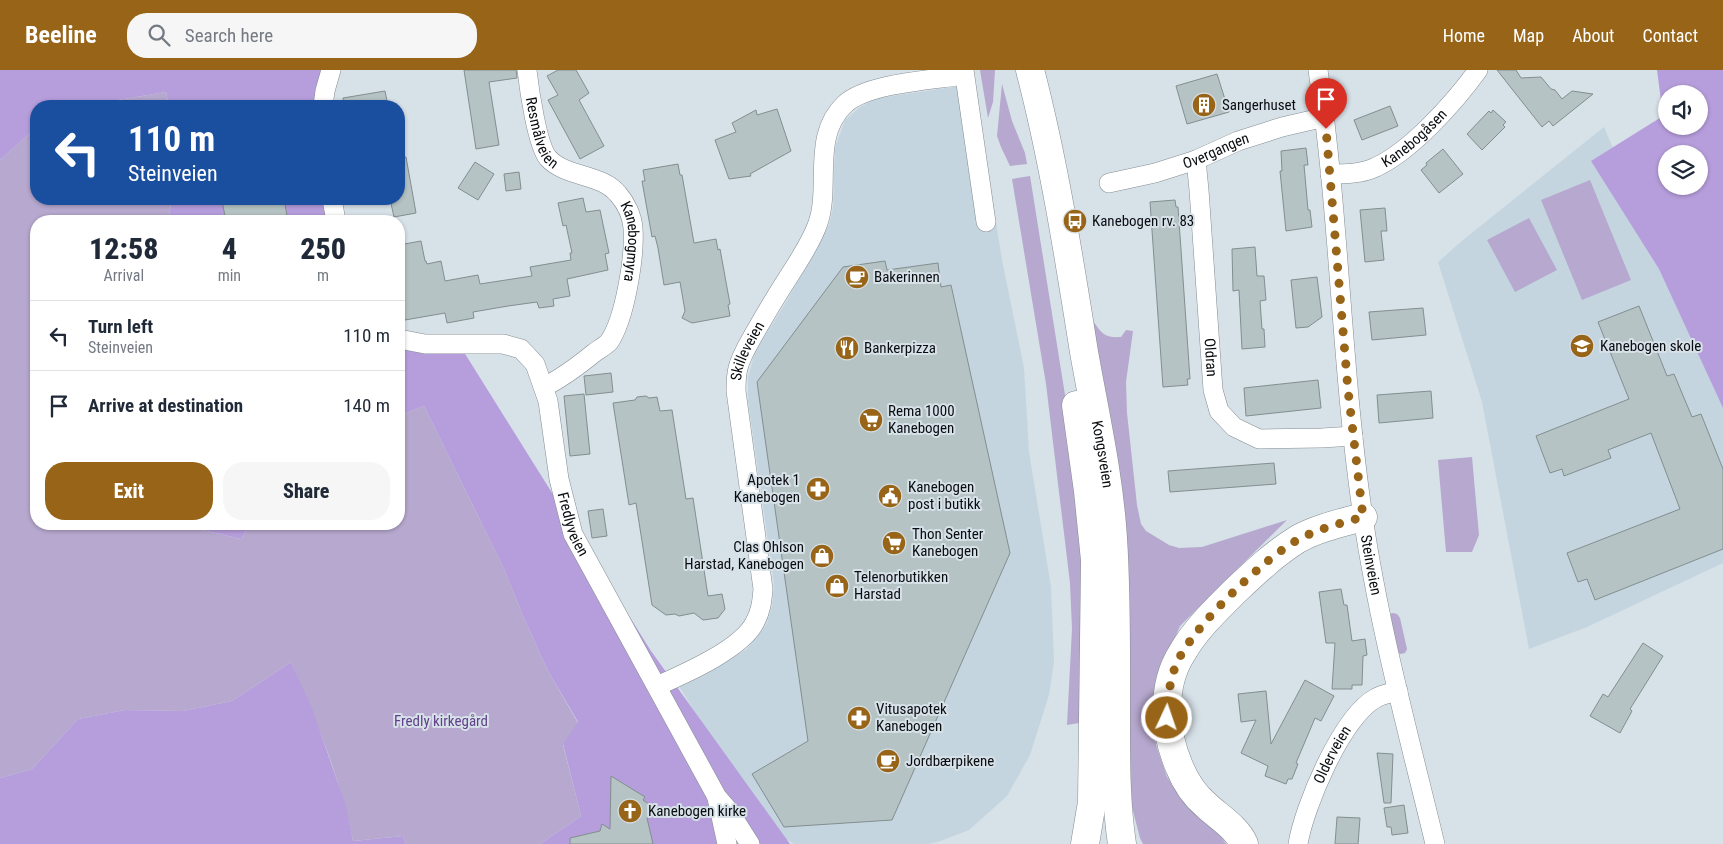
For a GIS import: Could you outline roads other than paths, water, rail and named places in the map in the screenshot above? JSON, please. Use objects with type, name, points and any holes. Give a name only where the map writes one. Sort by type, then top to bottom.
[{"type":"main road","name":"Kongsveien","points":[[1028,70],[1028,103],[1081,437],[1093,536],[1095,582],[1092,802],[1085,844]]},
{"type":"main road","name":"Kongsveien","points":[[1028,70],[1039,103],[1104,454],[1113,537],[1116,788],[1122,844]]},
{"type":"main road","points":[[1244,844],[1236,832],[1195,793],[1180,768],[1170,739],[1167,718],[1170,683],[1176,665],[1181,653],[1194,635],[1216,610],[1274,556],[1299,539],[1322,528],[1363,517]]},
{"type":"street","points":[[324,100],[331,70]]},
{"type":"street","name":"Resmålveien","points":[[527,70],[541,142],[547,157],[558,166],[582,176]]},
{"type":"street","name":"Steinveien","points":[[1318,70],[1325,117],[1353,436],[1363,517],[1375,589],[1435,844]]},
{"type":"street","name":"Kanebogåsen","points":[[1330,174],[1349,174],[1375,168],[1397,154],[1422,133],[1478,70]]},
{"type":"street","name":"Skilleveien","points":[[657,686],[694,668],[739,641],[755,623],[761,608],[763,589],[736,391],[737,370],[741,358],[813,235],[819,220],[825,146],[829,127],[836,114],[845,104],[866,91],[964,73],[986,222]]},
{"type":"street","name":"Overgangen","points":[[1109,182],[1155,173],[1196,160],[1238,141],[1282,127],[1325,117]]},
{"type":"street","name":"Oldran","points":[[1196,160],[1213,390],[1220,411],[1234,427],[1259,439],[1353,436]]},
{"type":"street","name":"Kanebogmyra","points":[[544,387],[562,378],[608,342],[620,316],[628,287],[633,251],[633,226],[626,206],[617,192],[599,181],[582,176]]},
{"type":"street","name":"Fredlyveien","points":[[405,340],[426,344],[503,344],[521,349],[535,364],[548,401],[559,478],[573,534],[717,797],[729,811],[750,844]]},
{"type":"street","name":"Olderveien","points":[[1298,844],[1307,809],[1320,779],[1352,720],[1368,703],[1376,698],[1398,691]]},
{"type":"street","name":"Fredlyveien","points":[[717,797],[727,844]]},
{"type":"place","name":"Sangerhuset","points":[[1204,105]]},
{"type":"place","name":"Kanebogen rv. 83","points":[[1075,221]]},
{"type":"place","name":"Bakerinnen","points":[[857,277]]},
{"type":"place","name":"Kanebogen skole","points":[[1582,346]]},
{"type":"place","name":"Bankerpizza","points":[[847,348]]},
{"type":"place","name":"Rema 1000 Kanebogen","points":[[871,420]]},
{"type":"place","name":"Apotek 1 Kanebogen","points":[[818,489]]},
{"type":"place","name":"Kanebogen post i butikk","points":[[890,496]]},
{"type":"place","name":"Thon Senter Kanebogen","points":[[894,543]]},
{"type":"place","name":"Clas Ohlson Harstad, Kanebogen","points":[[822,556]]},
{"type":"place","name":"Telenorbutikken Harstad","points":[[837,586]]},
{"type":"place","name":"Vitusapotek Kanebogen","points":[[859,718]]},
{"type":"place","name":"Jordbærpikene","points":[[888,761]]},
{"type":"place","name":"Kanebogen kirke","points":[[630,811]]},
{"type":"park label","name":"Fredly kirkegård","points":[[441,721]]}]
